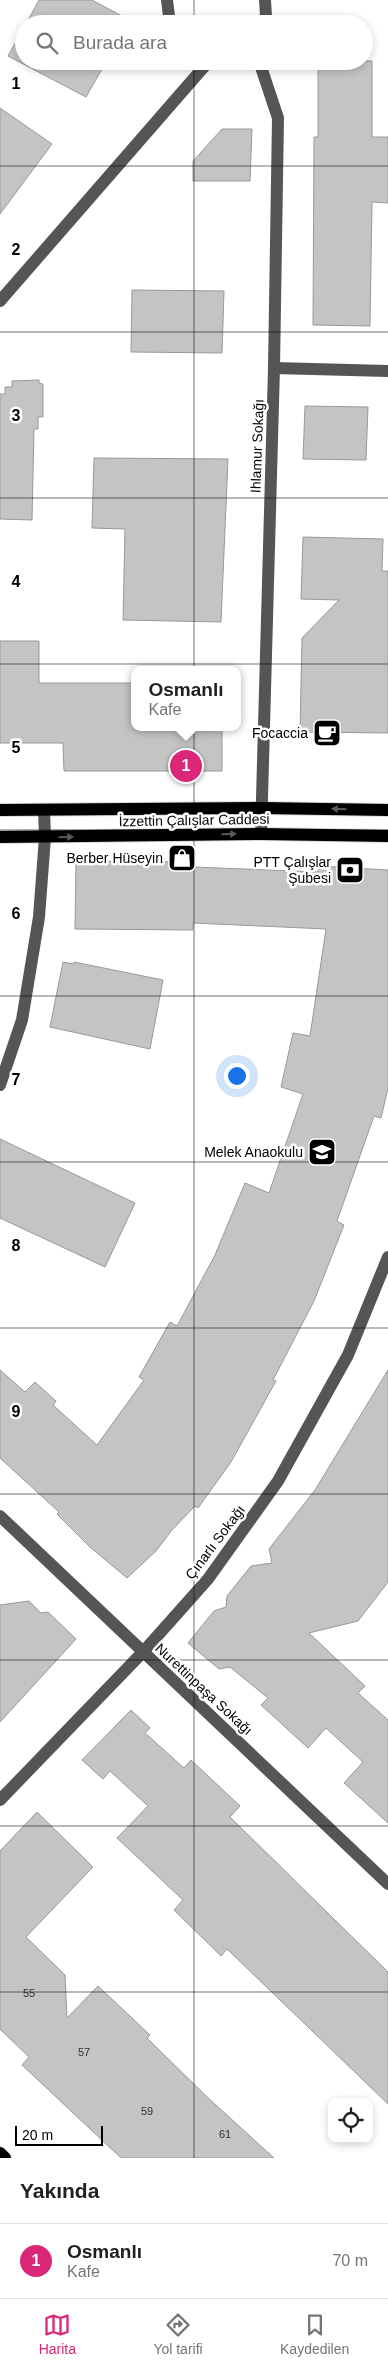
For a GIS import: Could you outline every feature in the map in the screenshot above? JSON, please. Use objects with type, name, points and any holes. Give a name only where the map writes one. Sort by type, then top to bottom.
[{"type":"main road","name":"İzzettin Çalışlar Caddesi","points":[[0,810],[262,808],[388,810]]},
{"type":"main road","name":"İzzettin Çalışlar Caddesi","points":[[0,837],[261,834],[388,836]]},
{"type":"main road","points":[[0,2153],[6,2158]]},
{"type":"street","points":[[168,0],[169,15]]},
{"type":"street","points":[[264,15],[266,0]]},
{"type":"street","points":[[0,301],[201,70]]},
{"type":"street","name":"Ihlamur Sokağı","points":[[261,834],[274,368],[278,118],[262,70]]},
{"type":"street","points":[[274,368],[388,371]]},
{"type":"street","points":[[0,1085],[22,1020],[39,917],[45,837],[44,810]]},
{"type":"street","name":"Çınarlı Sokağı","points":[[0,1800],[143,1652],[208,1579],[278,1481],[348,1355],[383,1285],[388,1257]]},
{"type":"street","name":"Nurettinpaşa Sokağı","points":[[0,1516],[388,1884]]},
{"type":"building","points":[[39,0],[92,0],[120,15],[31,15]]},
{"type":"building","points":[[15,43],[15,60],[8,56]]},
{"type":"building","points":[[35,70],[101,70],[86,97]]},
{"type":"building","points":[[318,70],[372,70],[372,137],[388,137],[388,203],[372,202],[370,326],[313,325],[314,137],[318,137]]},
{"type":"building","points":[[0,108],[52,144],[0,214]]},
{"type":"building","points":[[222,129],[252,129],[250,181],[193,181],[193,161]]},
{"type":"building","points":[[132,290],[224,291],[222,353],[131,352]]},
{"type":"building","points":[[39,380],[39,383],[43,384],[43,417],[38,417],[38,429],[34,429],[32,520],[0,519],[0,394],[5,394],[5,387],[12,387],[12,381]]},
{"type":"building","points":[[305,406],[368,407],[366,460],[303,459]]},
{"type":"building","points":[[94,458],[228,459],[221,622],[123,620],[125,529],[92,528]]},
{"type":"building","points":[[303,537],[383,539],[382,571],[388,571],[388,733],[300,732],[302,638],[339,600],[301,599]]},
{"type":"building","points":[[0,641],[39,641],[39,683],[131,683],[131,731],[222,731],[222,771],[64,771],[63,743],[0,743]]},
{"type":"building","points":[[76,861],[194,862],[194,867],[318,872],[318,866],[388,870],[388,1088],[381,1118],[374,1116],[337,1221],[344,1225],[314,1301],[273,1380],[276,1381],[231,1462],[198,1508],[195,1506],[172,1530],[156,1551],[127,1578],[90,1547],[57,1514],[59,1512],[0,1458],[0,1370],[25,1392],[35,1382],[56,1401],[53,1405],[97,1445],[144,1380],[139,1377],[170,1322],[177,1326],[215,1255],[245,1183],[269,1193],[303,1094],[281,1087],[293,1033],[310,1036],[326,929],[193,923],[193,930],[75,929]]},
{"type":"building","points":[[63,962],[74,964],[74,962],[163,980],[150,1049],[50,1027]]},
{"type":"building","points":[[0,1139],[135,1203],[105,1267],[0,1218]]},
{"type":"building","points":[[388,1370],[388,1582],[358,1621],[309,1633],[365,1686],[358,1693],[388,1720],[388,1823],[344,1783],[363,1762],[326,1728],[308,1748],[261,1705],[268,1698],[230,1667],[219,1669],[188,1643],[214,1611],[226,1607],[227,1596],[251,1566],[272,1563],[269,1549],[315,1490]]},
{"type":"building","points":[[29,1601],[41,1613],[48,1612],[76,1639],[0,1722],[0,1605]]},
{"type":"building","points":[[131,1710],[150,1728],[145,1733],[184,1768],[191,1760],[240,1806],[230,1817],[388,1972],[388,2104],[227,1949],[221,1956],[174,1910],[183,1900],[117,1838],[148,1806],[110,1771],[103,1779],[82,1760]]},
{"type":"building","points":[[37,1812],[93,1867],[26,1937],[65,1975],[67,2018],[98,1986],[150,2035],[147,2038],[206,2096],[274,2158],[121,2158],[22,2065],[29,2057],[0,2029],[0,1851]]},
{"type":"place","name":"Focaccia","points":[[327,733]]},
{"type":"place","name":"Osmanlı","points":[[186,766]]},
{"type":"place","name":"Berber Hüseyin","points":[[182,858]]},
{"type":"place","name":"PTT Çalışlar Şubesi","points":[[350,870]]},
{"type":"place","name":"Melek Anaokulu","points":[[322,1152]]}]
